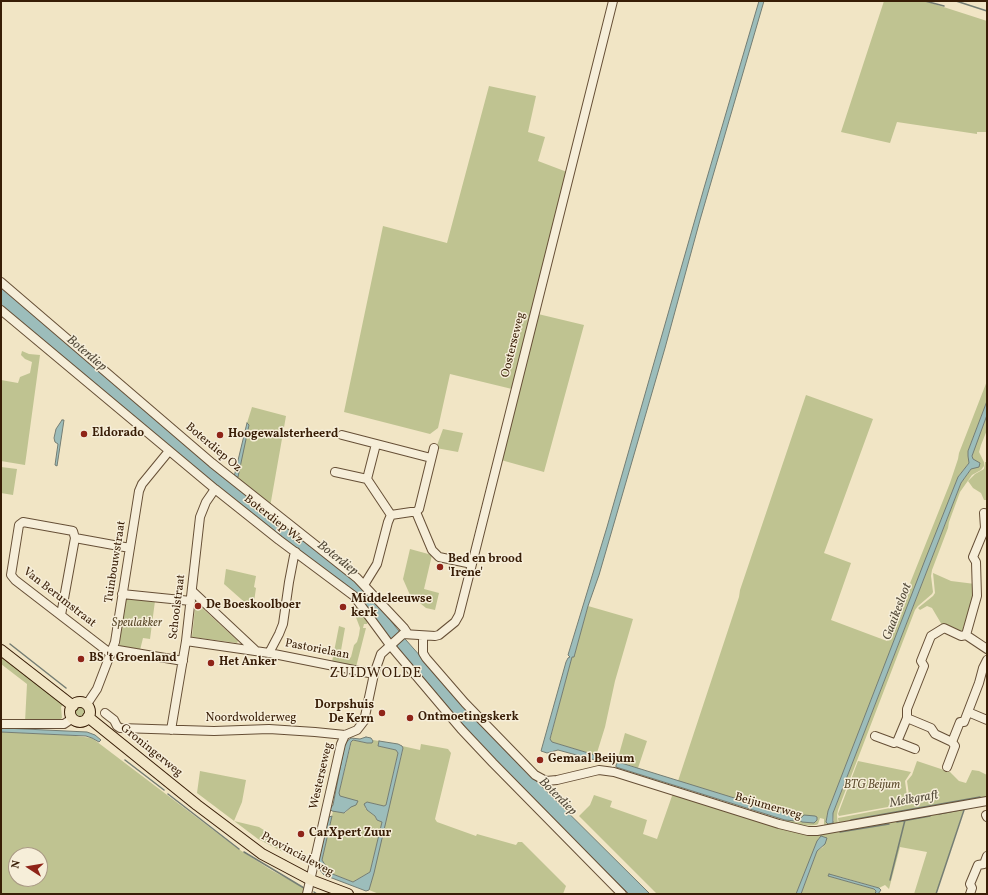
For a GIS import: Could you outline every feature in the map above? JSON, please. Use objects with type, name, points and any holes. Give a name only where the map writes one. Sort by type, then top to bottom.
[{"type":"main road","points":[[1,650],[73,706]]},
{"type":"main road","points":[[79,702],[87,704],[90,712],[86,720],[79,721],[73,718],[70,712],[73,706],[79,702]]},
{"type":"main road","name":"Groningerweg","points":[[88,717],[197,805]]},
{"type":"main road","name":"Provincialeweg","points":[[197,805],[262,854],[310,880],[348,894]]},
{"type":"street","name":"Oosterseweg","points":[[406,634],[423,636],[439,635],[455,622],[459,615],[613,1]]},
{"type":"street","name":"Boterdiep Oz","points":[[1,282],[212,463],[364,585],[404,628],[406,634]]},
{"type":"street","name":"Boterdiep Wz","points":[[1,310],[215,489],[354,596],[391,644],[461,729],[622,894]]},
{"type":"street","points":[[342,435],[431,458]]},
{"type":"street","points":[[367,480],[376,444]]},
{"type":"street","points":[[416,512],[419,509],[434,448]]},
{"type":"street","name":"Tuinbouwstraat","points":[[87,704],[97,689],[115,642],[139,491],[142,484],[169,451]]},
{"type":"street","points":[[335,472],[367,480],[391,515]]},
{"type":"street","name":"Schoolstraat","points":[[171,730],[186,641],[200,517],[206,502],[215,489]]},
{"type":"street","points":[[416,512],[432,550],[439,557],[472,564]]},
{"type":"street","points":[[391,515],[416,512]]},
{"type":"street","points":[[966,635],[977,596],[976,562],[973,557],[986,528],[984,513]]},
{"type":"street","points":[[364,585],[377,564],[391,515]]},
{"type":"street","name":"Van Berumstraat","points":[[75,538],[73,531],[25,522],[21,523],[19,525],[11,575],[15,580],[112,652]]},
{"type":"street","points":[[61,615],[75,538],[130,548]]},
{"type":"street","points":[[269,653],[283,624],[290,575],[296,552]]},
{"type":"street","points":[[192,591],[255,650]]},
{"type":"street","points":[[122,594],[191,601]]},
{"type":"street","points":[[897,742],[907,718],[907,709],[924,666],[922,661],[931,636],[944,628],[961,636],[966,635],[987,649]]},
{"type":"street","points":[[345,735],[357,730],[364,721],[380,654],[391,644],[406,634]]},
{"type":"street","name":"Beijumerweg","points":[[423,636],[423,653],[426,658],[466,703],[535,775],[546,780],[557,780],[599,770],[614,772],[779,824],[808,831],[817,831],[987,801]]},
{"type":"street","name":"Pastorielaan","points":[[186,641],[255,650],[374,674]]},
{"type":"street","points":[[112,652],[183,661]]},
{"type":"street","points":[[952,742],[960,722],[964,722],[987,660]]},
{"type":"street","points":[[968,712],[987,720]]},
{"type":"street","name":"Noordwolderweg","points":[[105,713],[114,720],[120,728],[214,731],[268,729],[345,735]]},
{"type":"street","points":[[1,724],[64,724],[73,718]]},
{"type":"street","points":[[907,718],[931,728],[935,734],[952,742],[955,746],[947,767]]},
{"type":"street","name":"Westerseweg","points":[[307,894],[341,744],[345,735]]},
{"type":"street","points":[[875,736],[915,749]]},
{"type":"street","points":[[970,894],[972,888],[970,884],[978,865],[986,862]]},
{"type":"green space","points":[[884,1],[925,1],[987,21],[987,132],[977,132],[977,134],[897,122],[890,143],[841,132]]},
{"type":"green space","points":[[489,86],[536,96],[528,132],[545,137],[538,161],[567,172],[512,389],[450,374],[438,428],[430,434],[344,412],[383,226],[447,243]]},
{"type":"green space","points":[[538,314],[584,325],[544,472],[501,460]]},
{"type":"green space","points":[[22,351],[29,354],[40,355],[25,465],[1,461],[1,380],[18,383],[20,377],[30,373],[32,362],[25,359],[21,355]]},
{"type":"green space","points":[[987,381],[987,401],[968,451],[969,463],[958,477],[828,811],[826,822],[834,821],[833,813],[961,483],[974,467],[976,462],[973,459],[972,454],[987,415],[987,430],[979,452],[984,462],[984,466],[981,470],[972,475],[960,492],[932,570],[931,576],[933,592],[915,610],[838,810],[838,825],[825,826],[824,819],[820,818],[818,824],[816,825],[802,826],[786,822],[785,820],[800,820],[801,818],[678,781],[739,597],[740,590],[806,395],[873,419],[824,553],[851,563],[831,620],[887,641],[950,483],[959,453]]},
{"type":"green space","points":[[252,407],[286,416],[270,507],[235,477],[249,425],[247,423]]},
{"type":"green space","points":[[443,429],[463,433],[458,452],[436,448]]},
{"type":"green space","points":[[985,462],[987,462],[987,500],[984,500],[981,493],[973,488],[968,481],[975,474],[984,469]]},
{"type":"green space","points":[[1,467],[17,469],[13,495],[1,493]]},
{"type":"green space","points":[[410,549],[432,555],[424,589],[439,593],[435,610],[426,608],[410,595],[403,579]]},
{"type":"green space","points":[[226,569],[256,576],[254,602],[250,607],[224,584]]},
{"type":"green space","points":[[933,573],[951,581],[976,585],[967,625],[963,626],[965,632],[961,634],[956,629],[955,630],[942,625],[932,608],[927,606],[920,610],[918,608],[935,593]]},
{"type":"green space","name":"Speulakker","points":[[126,597],[155,601],[150,639],[143,638],[140,650],[119,647]]},
{"type":"green space","points":[[200,606],[238,641],[237,643],[192,637],[195,608]]},
{"type":"green space","points":[[588,606],[633,619],[615,681],[605,727],[596,756],[550,741],[572,656],[574,656]]},
{"type":"green space","points":[[357,607],[368,621],[367,624],[364,624],[363,628],[366,628],[356,667],[332,662],[339,626],[345,628],[340,656],[349,659],[351,657],[354,645],[357,642],[360,628],[354,612]]},
{"type":"green space","points":[[1,653],[63,705],[61,707],[62,718],[55,723],[25,722],[27,684],[1,664]]},
{"type":"green space","points":[[80,705],[85,707],[87,712],[85,717],[80,719],[75,717],[73,712],[75,707]]},
{"type":"green space","points":[[1,732],[68,735],[92,738],[237,848],[271,870],[305,888],[304,894],[1,894]]},
{"type":"green space","points":[[625,733],[647,741],[638,768],[620,762],[616,765]]},
{"type":"green space","points":[[352,740],[367,743],[371,743],[373,740],[379,741],[378,746],[396,750],[398,753],[386,805],[384,806],[367,802],[365,808],[375,816],[377,820],[382,822],[370,872],[353,882],[330,873],[322,860],[333,811],[345,813],[351,807],[339,795],[339,793]]},
{"type":"green space","points":[[421,744],[448,749],[451,753],[435,819],[437,822],[476,836],[477,834],[516,845],[518,842],[522,842],[566,886],[563,894],[379,894],[369,890],[403,749],[402,746],[420,750]]},
{"type":"green space","name":"BTG Beijum","points":[[858,761],[911,772],[905,781],[907,796],[904,804],[839,816],[838,814]]},
{"type":"green space","points":[[917,761],[950,772],[959,781],[966,783],[972,770],[979,771],[987,775],[987,799],[839,825],[838,818],[906,805],[909,795],[907,781],[912,775]]},
{"type":"green space","points":[[200,771],[246,780],[242,802],[234,821],[197,793]]},
{"type":"green space","points":[[673,793],[799,831],[964,808],[936,894],[914,894],[927,852],[900,847],[889,889],[885,885],[879,888],[841,877],[828,876],[874,889],[876,892],[875,894],[801,894],[817,851],[823,847],[826,838],[819,838],[796,894],[657,894],[579,816],[590,805],[594,795],[612,801],[610,807],[647,820],[643,834],[657,839]]},
{"type":"green space","points":[[234,821],[259,827],[267,832],[273,842],[283,852],[258,839]]},
{"type":"water","points":[[759,1],[764,1],[599,575],[588,606],[574,657],[572,657],[550,739],[552,742],[595,755],[598,759],[595,760],[558,750],[547,753],[541,751],[566,662],[570,657],[568,655],[607,527]]},
{"type":"water","points":[[1,286],[225,478],[368,592],[406,640],[476,719],[515,760],[650,894],[629,894],[568,835],[484,749],[397,647],[393,639],[390,638],[362,603],[272,532],[1,307]]},
{"type":"water","points":[[987,401],[987,415],[972,456],[973,459],[980,463],[979,467],[971,469],[961,483],[833,813],[833,823],[828,824],[826,822],[828,811],[925,560],[958,477],[969,463],[968,451]]},
{"type":"water","points":[[62,420],[64,420],[57,466],[55,465],[58,444],[55,442],[54,438],[56,429]]},
{"type":"water","points":[[247,423],[249,425],[238,477],[236,478],[234,477]]},
{"type":"water","points":[[1,729],[87,732],[95,735],[101,740],[99,742],[86,736],[1,732]]},
{"type":"water","points":[[366,737],[371,738],[373,741],[372,743],[353,740],[351,742],[339,793],[340,796],[358,801],[356,805],[344,813],[332,811],[330,809],[333,805],[345,743],[351,738],[360,739]]},
{"type":"water","points":[[379,741],[398,744],[403,748],[374,873],[369,890],[366,891],[324,875],[319,869],[318,864],[327,822],[329,817],[332,816],[322,860],[330,873],[353,882],[370,872],[382,822],[377,820],[375,816],[367,810],[364,804],[367,802],[384,806],[386,805],[398,753],[396,750],[378,746]]},
{"type":"water","points":[[618,762],[786,814],[801,818],[804,815],[815,816],[817,817],[817,820],[814,823],[802,822],[799,820],[785,820],[616,767]]},
{"type":"water","points":[[821,836],[827,838],[825,844],[817,851],[801,894],[796,894],[817,841]]},
{"type":"water","points":[[829,874],[879,888],[881,890],[878,894],[875,894],[876,891],[874,889],[828,876]]},
{"type":"waterway","points":[[925,1],[944,6]]},
{"type":"waterway","points":[[956,1],[987,11]]},
{"type":"waterway","points":[[10,644],[66,688]]},
{"type":"waterway","points":[[125,760],[164,790]]},
{"type":"waterway","points":[[168,794],[239,849]]},
{"type":"waterway","name":"Melkgraft","points":[[851,820],[980,797]]},
{"type":"waterway","points":[[939,814],[979,806]]},
{"type":"waterway","points":[[936,894],[964,810]]},
{"type":"waterway","points":[[897,822],[930,816]]},
{"type":"waterway","points":[[890,880],[905,820]]},
{"type":"waterway","points":[[840,832],[889,824]]},
{"type":"waterway","points":[[244,852],[304,888]]},
{"type":"place","name":"Eldorado","points":[[84,434]]},
{"type":"place","name":"Hoogewalsterheerd","points":[[220,435]]},
{"type":"place","name":"Bed en brood 'Irene'","points":[[440,567]]},
{"type":"place","name":"De Boeskoolboer","points":[[198,606]]},
{"type":"place","name":"Middeleeuwse kerk","points":[[343,607]]},
{"type":"place","name":"BS 't Groenland","points":[[81,659]]},
{"type":"place","name":"Het Anker","points":[[211,663]]},
{"type":"place","name":"Dorpshuis De Kern","points":[[382,713]]},
{"type":"place","name":"Ontmoetingskerk","points":[[410,718]]},
{"type":"place","name":"Gemaal Beijum","points":[[540,760]]},
{"type":"place","name":"CarXpert Zuur","points":[[301,834]]},
{"type":"district","name":"ZUIDWOLDE","points":[[376,674]]},
{"type":"water label","name":"Boterdiep","points":[[86,354]]},
{"type":"water label","name":"Boterdiep","points":[[337,559]]},
{"type":"water label","name":"Gaaikesloot","points":[[898,612]]},
{"type":"water label","name":"Boterdiep","points":[[557,797]]}]
